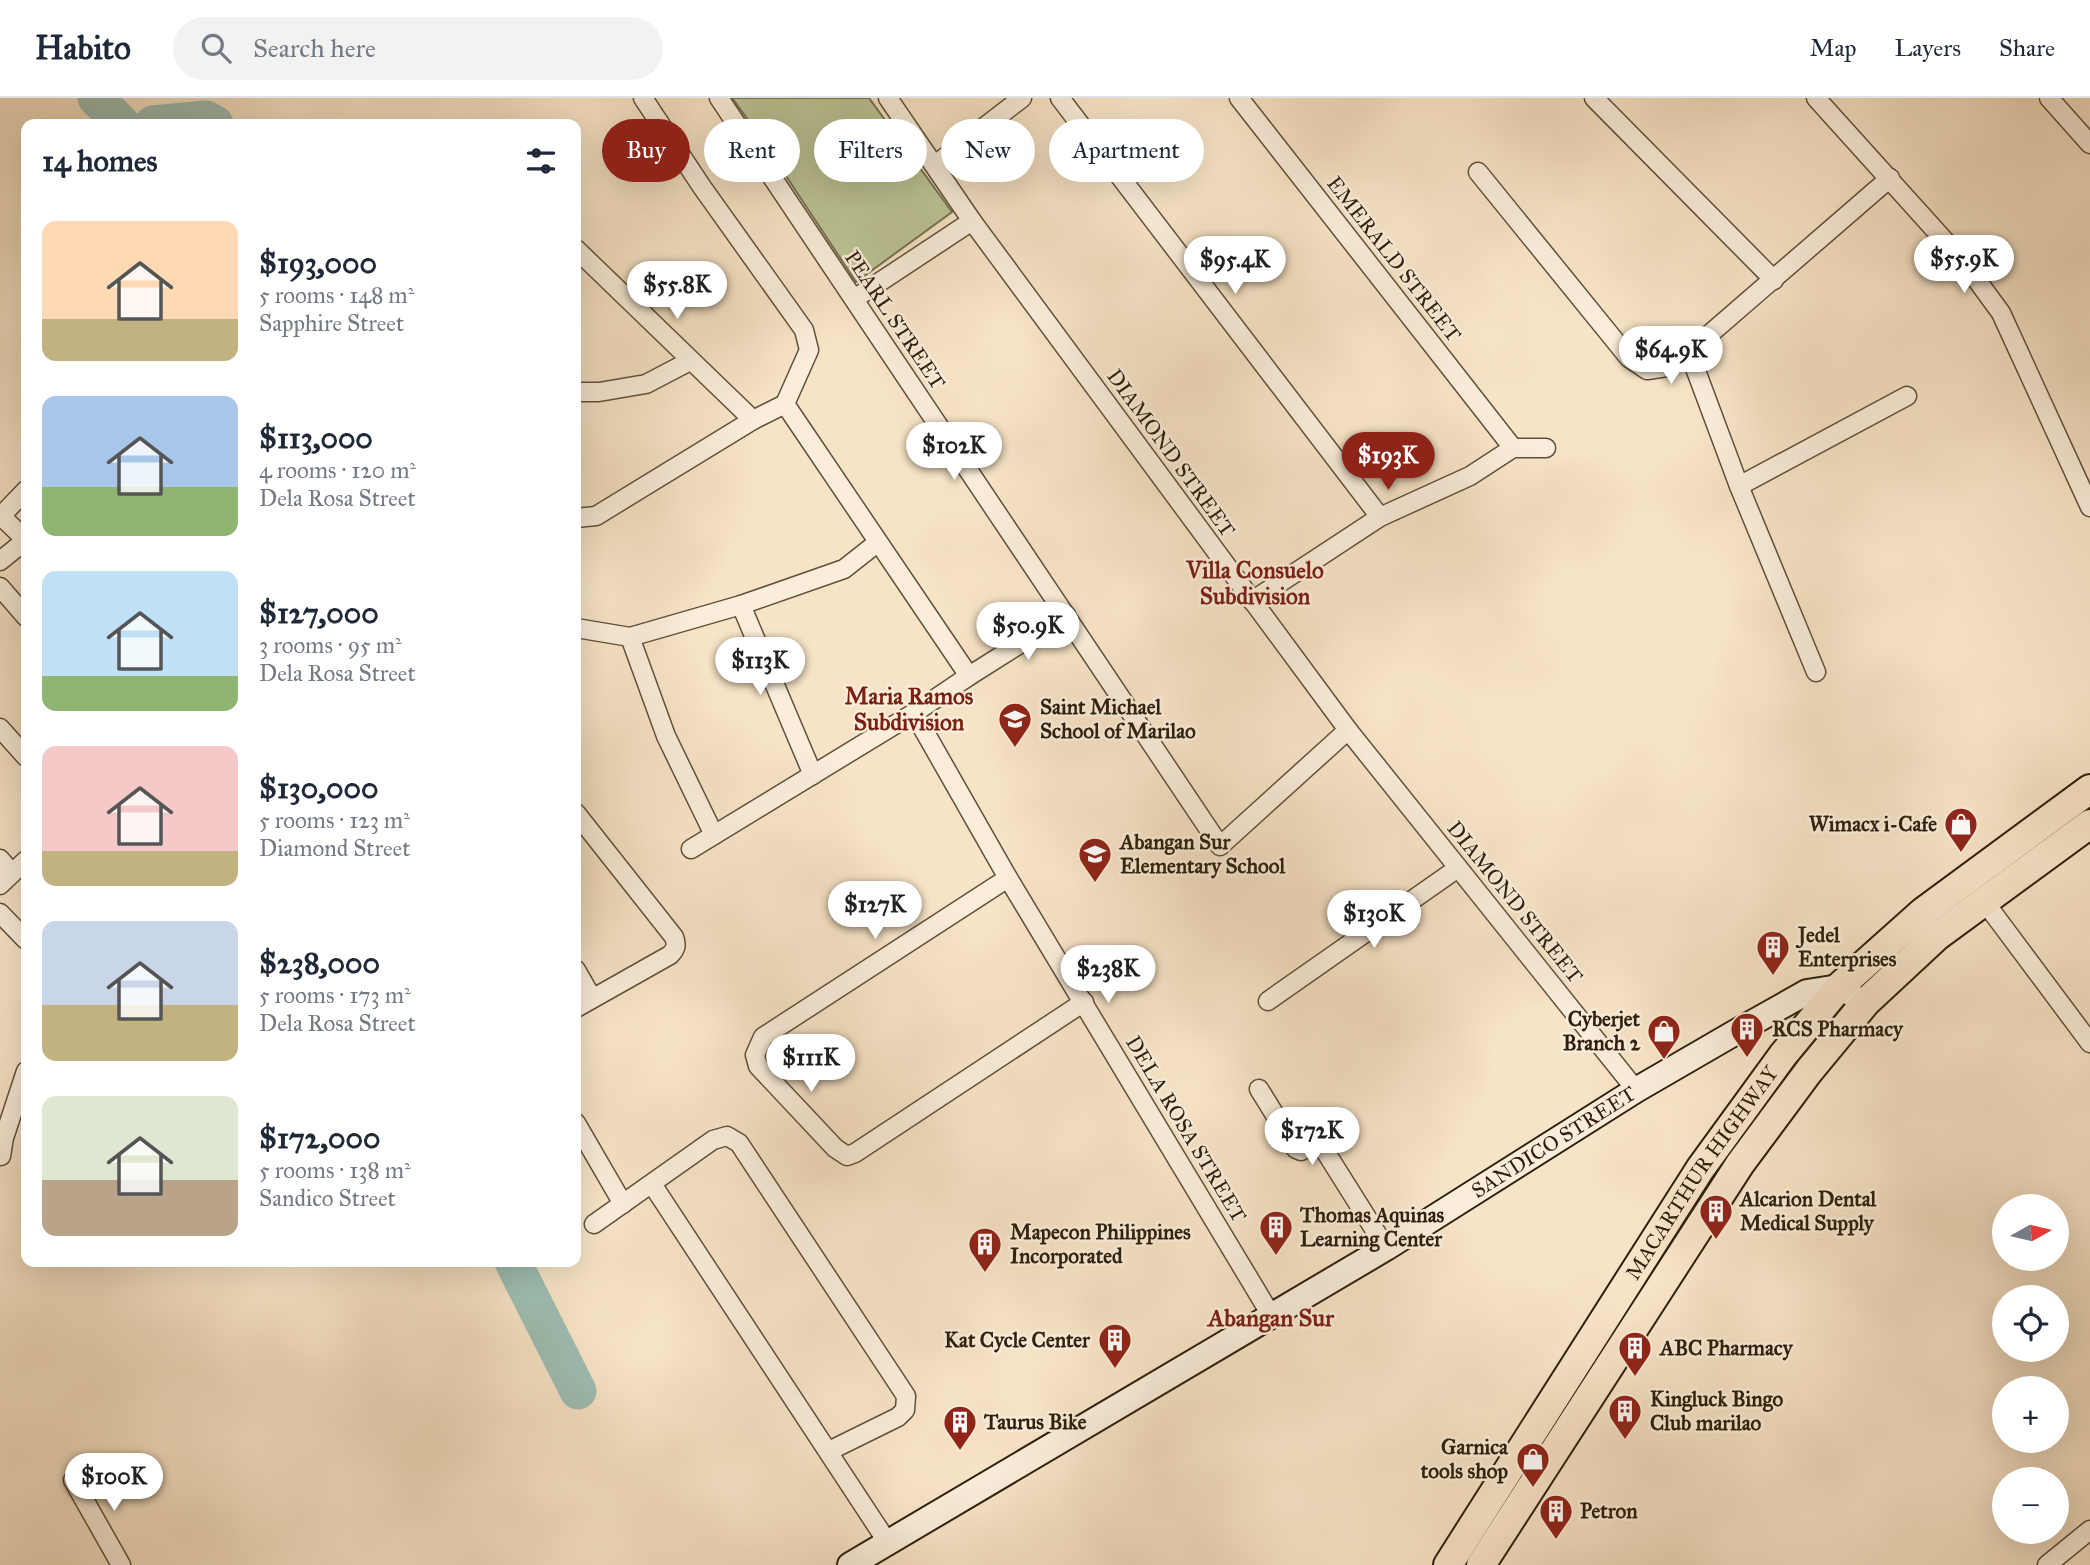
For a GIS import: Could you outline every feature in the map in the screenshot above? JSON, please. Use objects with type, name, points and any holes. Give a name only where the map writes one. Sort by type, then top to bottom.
[{"type":"highway","name":"MACARTHUR HIGHWAY","points":[[1448,1565],[1700,1169],[1783,1055],[1839,987],[1923,912],[2090,789]]},
{"type":"highway","name":"MACARTHUR HIGHWAY","points":[[1481,1565],[1740,1164],[1809,1071],[1866,1002],[1937,936],[2090,824]]},
{"type":"main road","points":[[1839,987],[1866,1002]]},
{"type":"main road","name":"SANDICO STREET","points":[[850,1565],[1386,1248],[1636,1090],[1807,992],[1839,987]]},
{"type":"street","points":[[581,518],[596,516],[785,404],[807,360],[809,350],[808,340],[643,98]]},
{"type":"street","name":"PEARL STREET","points":[[719,98],[1220,846],[1348,730]]},
{"type":"street","name":"DIAMOND STREET","points":[[888,98],[972,221],[1348,730],[1636,1090]]},
{"type":"street","points":[[935,165],[1022,98]]},
{"type":"street","points":[[1060,98],[1380,517]]},
{"type":"street","name":"EMERALD STREET","points":[[1239,98],[1513,448]]},
{"type":"street","points":[[1594,98],[1774,280]]},
{"type":"street","points":[[1816,98],[1963,261],[2001,313],[2090,507]]},
{"type":"street","points":[[2049,98],[2090,144]]},
{"type":"street","points":[[1478,172],[1629,358],[1647,370],[1667,367],[1689,352],[1890,178]]},
{"type":"street","points":[[854,299],[972,221]]},
{"type":"street","points":[[581,253],[753,421]]},
{"type":"street","points":[[1689,352],[1739,486],[1816,673]]},
{"type":"street","points":[[581,392],[646,384],[690,362]]},
{"type":"street","points":[[1739,486],[1907,396]]},
{"type":"street","points":[[785,404],[969,676]]},
{"type":"street","points":[[1252,601],[1380,517],[1470,476],[1513,448],[1546,448]]},
{"type":"street","points":[[21,496],[1,516],[21,535]]},
{"type":"street","points":[[581,629],[630,637],[741,605],[844,569],[877,543]]},
{"type":"street","points":[[0,561],[21,544]]},
{"type":"street","points":[[0,587],[21,611]]},
{"type":"street","points":[[741,605],[813,775]]},
{"type":"street","points":[[691,849],[914,713],[1066,615]]},
{"type":"street","points":[[630,637],[666,736],[713,835]]},
{"type":"street","name":"DELA ROSA STREET","points":[[914,713],[1008,878],[1271,1315]]},
{"type":"street","points":[[0,728],[21,751]]},
{"type":"street","points":[[581,819],[676,943],[675,950],[670,955],[581,1005]]},
{"type":"street","points":[[4,872],[21,863]]},
{"type":"street","points":[[1268,1001],[1458,868]]},
{"type":"street","points":[[1008,878],[763,1037],[755,1055],[758,1066],[835,1148],[847,1156],[1084,1002]]},
{"type":"street","points":[[1984,901],[2090,1043]]},
{"type":"street","points":[[0,913],[21,935]]},
{"type":"street","points":[[581,979],[592,998]]},
{"type":"street","points":[[1,1156],[21,1085]]},
{"type":"street","points":[[1259,1089],[1296,1149],[1301,1151],[1316,1142],[1320,1143],[1386,1248]]},
{"type":"street","points":[[581,1132],[622,1204]]},
{"type":"street","points":[[594,1224],[713,1140],[727,1136],[739,1143],[906,1396],[905,1410],[898,1417],[830,1451]]},
{"type":"street","points":[[652,1184],[888,1543]]},
{"type":"street","points":[[74,1480],[121,1565]]},
{"type":"street","points":[[2047,1565],[2090,1530]]},
{"type":"green space","points":[[732,98],[869,98],[884,119],[814,119],[814,182],[927,182],[927,178],[952,212],[856,282],[790,182],[800,182],[800,119],[747,119]]},
{"type":"waterway","points":[[96,98],[117,119]]},
{"type":"waterway","points":[[516,1267],[578,1391]]},
{"type":"place","name":"Saint Michael School of Marilao","points":[[1015,749]]},
{"type":"place","name":"Wimacx i-Cafe","points":[[1961,854]]},
{"type":"place","name":"Abangan Sur Elementary School","points":[[1095,884]]},
{"type":"place","name":"Jedel Enterprises","points":[[1773,977]]},
{"type":"place","name":"RCS Pharmacy","points":[[1747,1059]]},
{"type":"place","name":"Cyberjet Branch 2","points":[[1664,1061]]},
{"type":"place","name":"Alcarion Dental Medical Supply","points":[[1716,1241]]},
{"type":"place","name":"Thomas Aquinas Learning Center","points":[[1276,1257]]},
{"type":"place","name":"Mapecon Philippines Incorporated","points":[[985,1274]]},
{"type":"place","name":"Kat Cycle Center","points":[[1115,1370]]},
{"type":"place","name":"ABC Pharmacy","points":[[1635,1378]]},
{"type":"place","name":"Kingluck Bingo Club marilao","points":[[1625,1441]]},
{"type":"place","name":"Taurus Bike","points":[[960,1452]]},
{"type":"place","name":"Garnica tools shop","points":[[1533,1489]]},
{"type":"place","name":"Petron","points":[[1556,1541]]},
{"type":"district","name":"Villa Consuelo Subdivision","points":[[1255,583]]},
{"type":"district","name":"Maria Ramos Subdivision","points":[[909,709]]},
{"type":"district","name":"Abangan Sur","points":[[1271,1318]]}]
